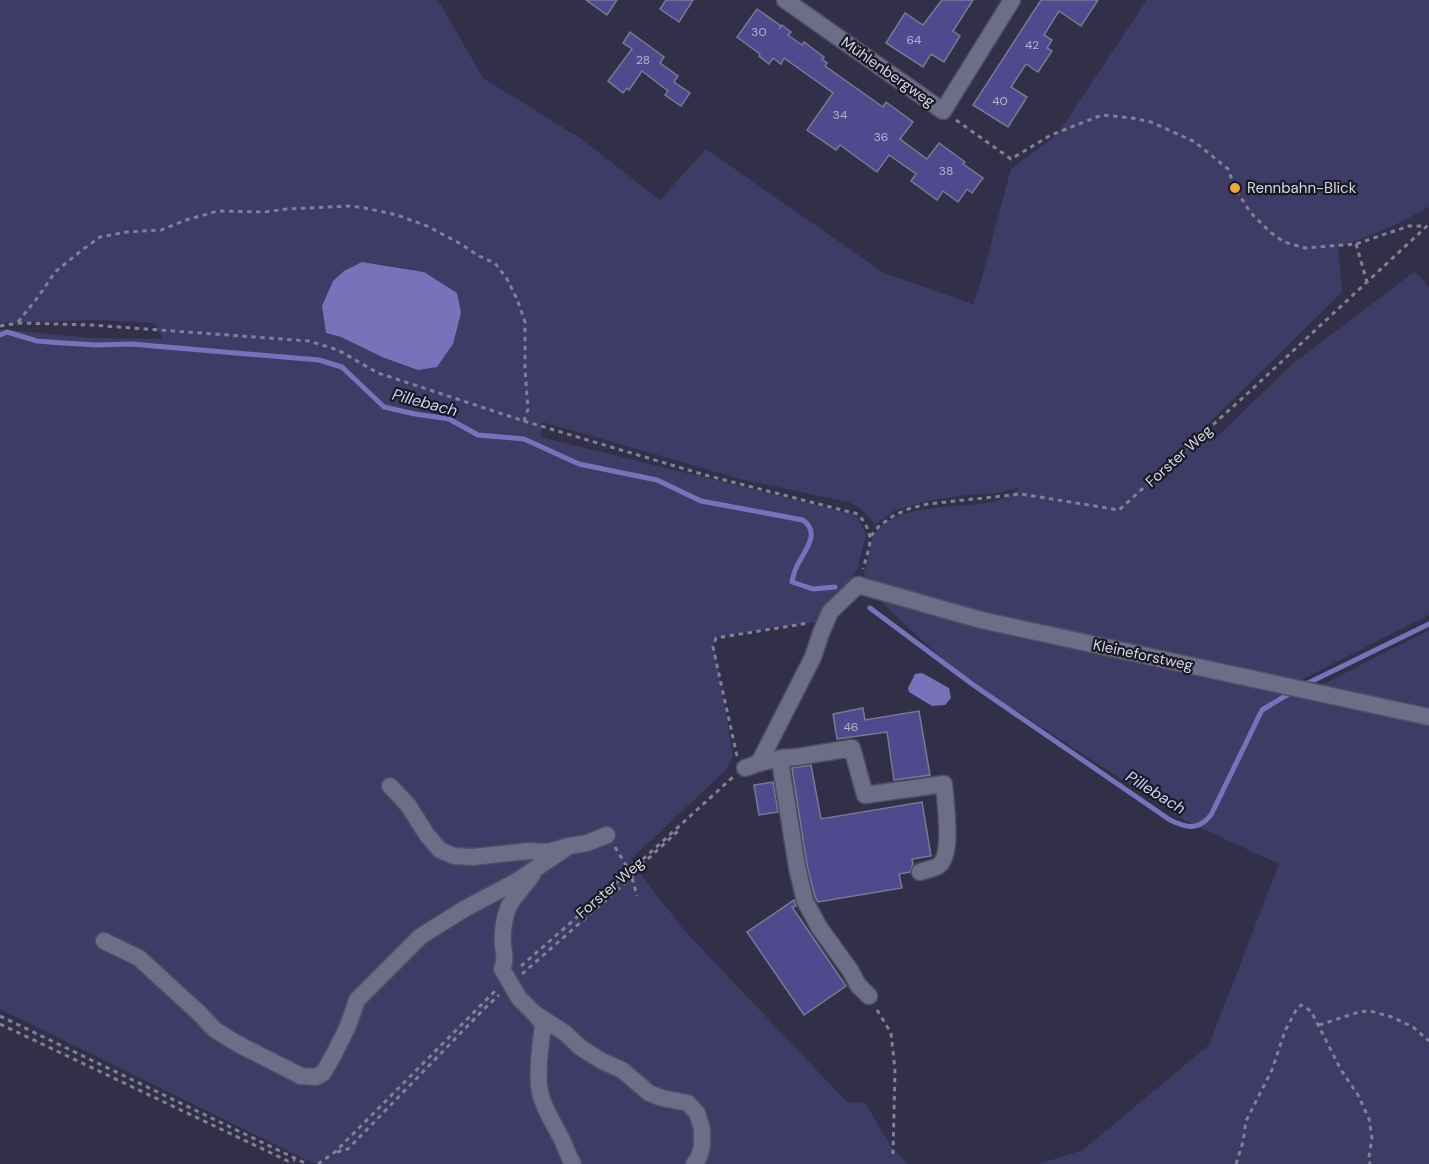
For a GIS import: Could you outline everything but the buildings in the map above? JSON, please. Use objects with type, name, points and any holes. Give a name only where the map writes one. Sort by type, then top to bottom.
[{"type":"street","name":"Mühlenbergweg","points":[[785,0],[943,111],[1012,0]]},
{"type":"street","points":[[748,767],[813,657],[830,612],[858,585]]},
{"type":"street","name":"Kleineforstweg","points":[[858,585],[981,620],[1429,717]]},
{"type":"street","points":[[748,767],[782,758],[852,748],[865,795],[944,784],[948,843],[945,856],[938,866],[920,872]]},
{"type":"street","points":[[782,758],[781,767],[797,867],[806,901],[819,927],[858,985],[869,996]]},
{"type":"street","points":[[390,786],[408,805],[427,835],[440,850],[454,856],[529,851],[548,852],[587,843],[607,835]]},
{"type":"street","points":[[104,941],[140,958],[215,1030],[301,1076],[316,1077],[323,1072],[333,1056],[348,1026],[357,1000],[421,936],[517,881],[569,846]]},
{"type":"street","points":[[535,868],[526,885],[510,904],[505,922],[503,945],[506,958],[502,969],[519,998],[543,1024],[539,1088],[551,1120],[573,1164]]},
{"type":"street","points":[[534,1013],[565,1033],[581,1048],[622,1070],[649,1093],[688,1103],[697,1113],[702,1129],[702,1147],[693,1164]]},
{"type":"path","points":[[952,118],[1011,159],[1051,135],[1102,115],[1151,122],[1195,142],[1228,169],[1235,188],[1250,212],[1269,232],[1284,242],[1305,248],[1356,244],[1409,226],[1428,225]]},
{"type":"path","points":[[17,324],[55,272],[100,237],[127,232],[161,230],[218,211],[264,212],[287,208],[350,206],[365,208],[397,215],[427,226],[495,263],[507,279],[525,322],[528,408],[524,421]]},
{"type":"path","name":"Forster Weg","points":[[871,536],[879,526],[908,509],[927,504],[1021,494],[1119,510],[1428,225]]},
{"type":"path","points":[[1356,244],[1367,282]]},
{"type":"path","points":[[0,326],[17,324],[92,325],[309,340],[338,350],[378,373],[524,421],[705,475],[858,514],[867,524],[871,536],[858,585]]},
{"type":"path","points":[[748,767],[713,647],[714,640],[825,621]]},
{"type":"path","name":"Forster Weg","points":[[318,1164],[335,1152],[508,978],[748,767]]},
{"type":"path","points":[[607,835],[630,871],[637,896]]},
{"type":"path","points":[[869,996],[891,1033],[895,1070],[893,1154]]},
{"type":"path","points":[[1236,1164],[1243,1142],[1246,1121],[1272,1070],[1285,1031],[1301,1005],[1311,1011],[1369,1119],[1372,1138],[1370,1164]]},
{"type":"path","points":[[1319,1025],[1359,1012],[1370,1011],[1392,1017],[1413,1027],[1429,1041]]},
{"type":"path","points":[[0,1016],[307,1164]]},
{"type":"path","points":[[0,1024],[288,1161],[297,1160]]},
{"type":"shaded area","points":[[0,0],[438,0],[483,78],[580,138],[660,200],[706,149],[884,273],[973,304],[1011,169],[1055,136],[1147,0],[1429,0],[1429,207],[1395,225],[1338,248],[1342,292],[1203,429],[1215,439],[1290,366],[1415,271],[1429,287],[1429,615],[1297,682],[982,614],[868,580],[864,575],[872,539],[881,527],[894,518],[928,509],[997,501],[1021,487],[1000,493],[926,501],[896,510],[875,524],[860,508],[848,502],[740,479],[541,422],[541,437],[857,515],[866,535],[858,566],[851,585],[821,621],[713,639],[733,757],[725,771],[631,859],[684,930],[847,1102],[865,1103],[892,1148],[908,1164],[315,1164],[0,1009],[0,329],[92,338],[163,339],[154,323],[96,320],[0,323]],"holes":[[[361,262],[424,272],[461,313],[453,344],[437,367],[382,357],[341,337],[326,333],[322,306]]]},
{"type":"shaded area","points":[[362,262],[424,272],[457,293],[461,313],[453,344],[437,367],[418,370],[382,357],[341,337],[326,333],[322,306],[333,281],[344,271]]},
{"type":"shaded area","points":[[875,596],[1429,720],[1429,1164],[1039,1164],[1083,1150],[1209,1045],[1279,864],[1186,821],[956,672]]},
{"type":"shaded area","points":[[1429,630],[1429,710],[1318,687]]},
{"type":"shaded area","points":[[922,673],[949,688],[951,698],[945,705],[932,706],[909,692],[908,688],[915,674]]},
{"type":"waterway","name":"Pillebach","points":[[0,335],[7,332],[37,341],[97,345],[131,344],[319,360],[342,367],[384,407],[449,419],[478,435],[524,439],[579,464],[657,480],[701,501],[803,520],[811,531],[811,537],[795,570],[792,582],[813,589],[835,587]]},
{"type":"waterway","name":"Pillebach","points":[[870,608],[972,684],[1170,820],[1187,826],[1202,824],[1211,815],[1262,710],[1292,692]]},
{"type":"waterway","name":"Pillebach","points":[[1302,686],[1429,624]]},
{"type":"place","name":"Rennbahn-Blick","points":[[1235,188]]}]
